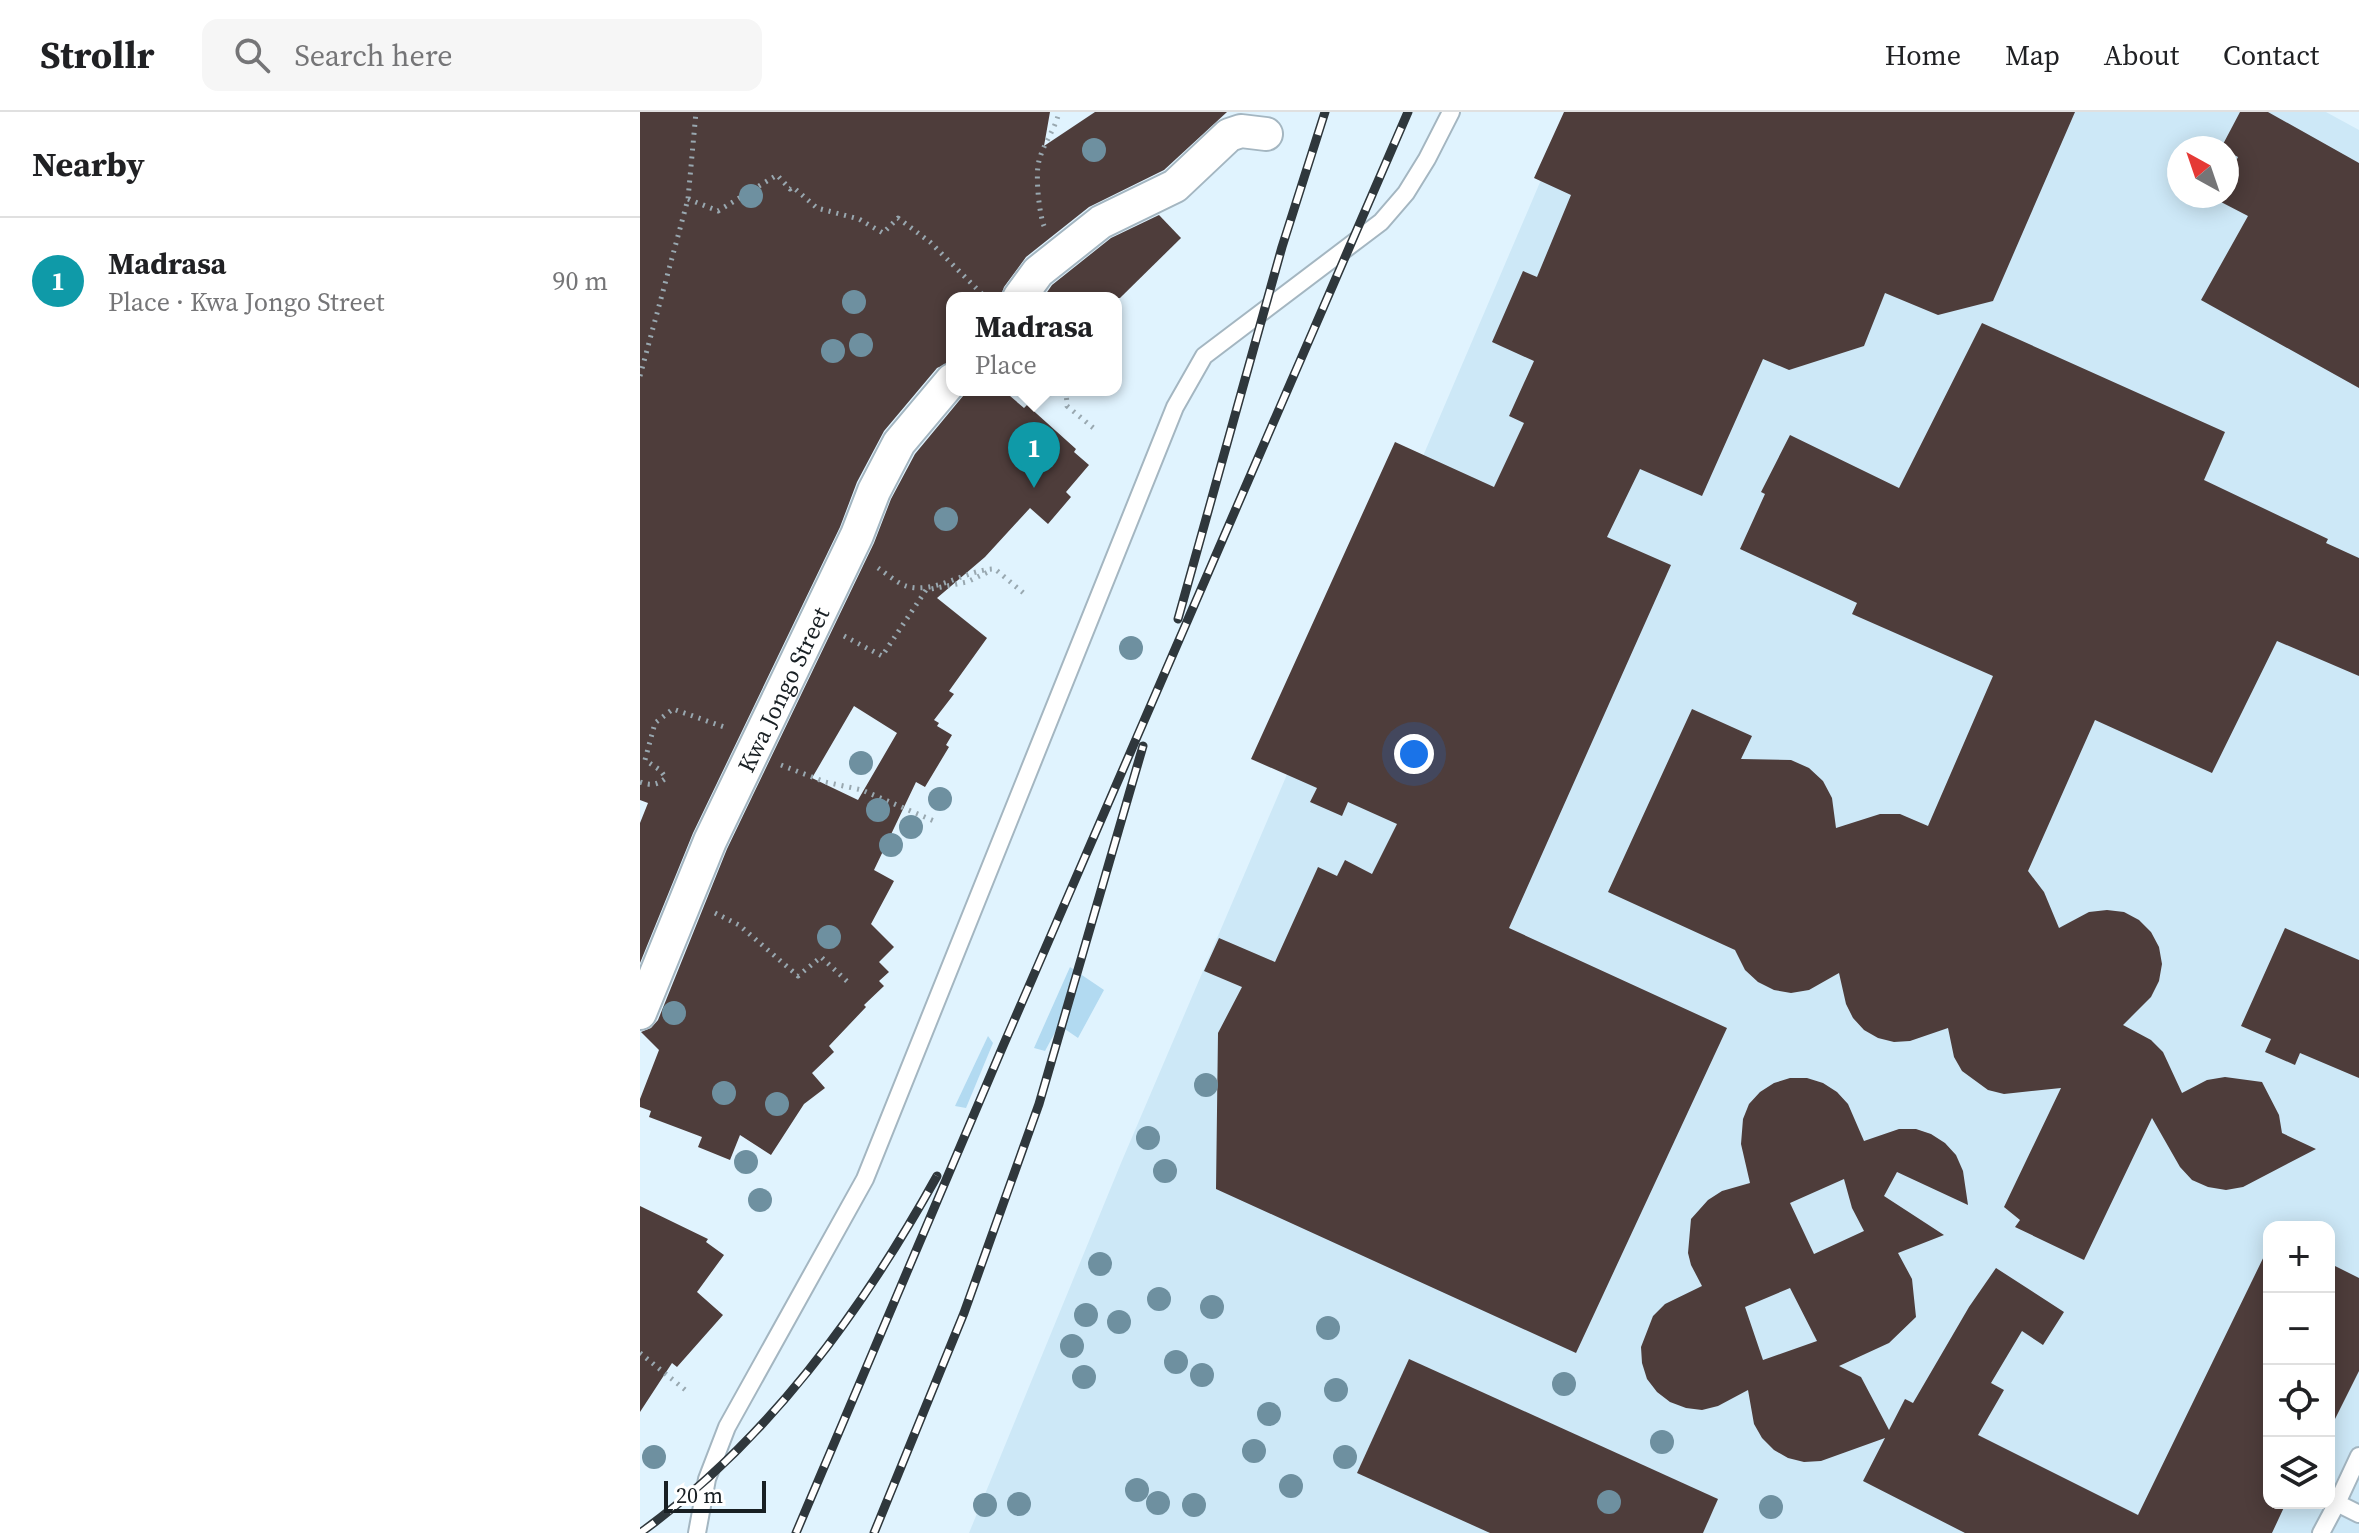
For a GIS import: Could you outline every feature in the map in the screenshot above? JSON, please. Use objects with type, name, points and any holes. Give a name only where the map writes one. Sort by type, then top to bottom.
[{"type":"street","points":[[1023,292],[1038,272],[1101,222],[1175,186],[1229,135],[1241,131],[1266,134]]},
{"type":"street","name":"Kwa Jongo Street","points":[[640,1013],[683,903],[857,535],[874,491],[899,443],[946,387]]},
{"type":"lane","points":[[697,1533],[707,1479],[727,1427],[865,1179],[1175,407],[1204,356],[1381,222],[1413,182],[1451,112]]},
{"type":"lane","points":[[2321,1533],[2359,1456]]},
{"type":"lane","points":[[2337,1503],[2359,1514]]},
{"type":"path","points":[[640,376],[688,199],[696,112]]},
{"type":"path","points":[[1038,272],[1054,243],[1041,218],[1039,160],[1055,129],[1059,112]]},
{"type":"path","points":[[688,199],[718,211],[777,175],[790,189],[793,187],[817,208],[859,219],[883,233],[898,218],[930,242],[980,292]]},
{"type":"path","points":[[1066,396],[1067,406],[1097,431]]},
{"type":"path","points":[[874,565],[906,586],[929,587],[979,569],[995,569],[1027,596]]},
{"type":"path","points":[[815,622],[882,656],[926,590],[967,582],[995,569]]},
{"type":"path","points":[[640,782],[658,784],[666,778],[645,760],[655,723],[673,709],[756,744],[762,758],[825,782],[862,790],[934,821]]},
{"type":"path","points":[[683,903],[725,916],[798,976],[821,957],[850,984]]},
{"type":"path","points":[[640,1353],[689,1393]]},
{"type":"shaded area","points":[[1570,112],[2326,112],[2359,130],[2359,1533],[969,1533],[1121,1163]]},
{"type":"shaded area","points":[[1070,967],[1104,990],[1078,1038],[1059,1025],[1045,1051],[1034,1048]]},
{"type":"shaded area","points":[[988,1036],[993,1043],[966,1108],[955,1106]]},
{"type":"building","points":[[640,112],[1050,112],[1044,146],[1095,112],[1227,112],[1164,170],[1089,207],[1026,257],[1002,292],[946,292],[946,364],[937,368],[884,431],[857,482],[840,527],[693,833],[640,963],[640,823],[648,803],[640,800]]},
{"type":"building","points":[[1564,112],[2075,112],[1993,301],[1938,315],[1885,293],[1864,346],[1789,370],[1763,359],[1702,496],[1640,469],[1607,537],[1671,565],[1509,928],[1727,1028],[1576,1353],[1216,1189],[1218,1033],[1242,987],[1204,971],[1219,938],[1275,962],[1318,867],[1337,876],[1345,860],[1372,874],[1397,824],[1348,802],[1342,816],[1310,802],[1317,788],[1251,759],[1395,442],[1494,487],[1524,423],[1509,416],[1534,361],[1492,342],[1523,271],[1537,277],[1571,195],[1534,178]]},
{"type":"building","points":[[2240,112],[2268,112],[2359,163],[2359,388],[2201,300],[2248,216],[2233,208],[2239,208],[2239,136],[2227,136]]},
{"type":"building","points":[[1159,215],[1181,238],[1122,296],[1122,292],[1047,292],[1052,285],[1111,238]]},
{"type":"building","points":[[1982,323],[2225,432],[2204,480],[2328,539],[2326,543],[2359,558],[2359,676],[2277,641],[2212,773],[2095,720],[2028,871],[2044,892],[2059,928],[2089,912],[2107,910],[2124,912],[2139,920],[2151,932],[2159,947],[2162,964],[2159,981],[2151,997],[2123,1025],[2151,1040],[2163,1052],[2182,1093],[2207,1080],[2225,1077],[2262,1082],[2279,1115],[2282,1133],[2316,1149],[2243,1187],[2226,1190],[2208,1187],[2192,1180],[2180,1167],[2152,1118],[2084,1260],[2015,1227],[2020,1220],[2004,1207],[2061,1088],[2004,1094],[1988,1090],[1962,1071],[1954,1057],[1948,1028],[1910,1041],[1894,1042],[1878,1038],[1864,1030],[1853,1018],[1846,1004],[1839,973],[1809,990],[1791,993],[1774,990],[1758,982],[1745,970],[1735,950],[1608,892],[1692,709],[1752,736],[1741,759],[1791,760],[1809,768],[1823,781],[1832,798],[1836,828],[1880,814],[1900,814],[1928,826],[1993,676],[1852,614],[1857,603],[1740,549],[1765,494],[1761,492],[1790,435],[1899,488]]},
{"type":"building","points":[[963,396],[1010,396],[1024,408],[1027,405],[1076,449],[1074,452],[1089,465],[1066,492],[1071,497],[1048,524],[1030,508],[985,557],[937,598],[987,638],[949,691],[954,694],[934,720],[939,723],[937,726],[952,735],[946,745],[949,747],[925,787],[916,782],[874,870],[894,881],[871,924],[894,947],[879,962],[889,972],[879,981],[884,986],[829,1046],[834,1052],[812,1073],[825,1088],[804,1104],[771,1155],[740,1135],[730,1160],[698,1147],[702,1137],[649,1117],[651,1111],[640,1107],[640,1099],[659,1050],[641,1032],[651,1028],[658,1020],[727,849],[874,543],[891,499],[915,454]],"holes":[[[854,706],[897,733],[858,800],[812,778]]]},
{"type":"building","points":[[2285,928],[2359,960],[2359,1078],[2300,1053],[2295,1065],[2265,1052],[2271,1039],[2241,1026]]},
{"type":"building","points":[[1790,1078],[1807,1078],[1823,1083],[1848,1104],[1864,1141],[1899,1129],[1916,1129],[1945,1143],[1956,1155],[1963,1171],[1968,1205],[1897,1172],[1884,1196],[1944,1235],[1898,1253],[1912,1279],[1916,1317],[1889,1343],[1839,1366],[1861,1377],[1889,1430],[1905,1399],[1913,1403],[1969,1307],[1996,1268],[2064,1312],[2043,1345],[2022,1331],[1991,1383],[2004,1390],[1978,1435],[2138,1515],[2263,1258],[2263,1509],[2283,1509],[2272,1533],[1965,1533],[1863,1481],[1885,1438],[1821,1461],[1804,1462],[1774,1450],[1762,1438],[1754,1424],[1748,1390],[1718,1406],[1702,1410],[1670,1402],[1657,1392],[1647,1379],[1641,1347],[1653,1316],[1665,1304],[1702,1286],[1688,1253],[1691,1219],[1708,1200],[1722,1191],[1750,1183],[1741,1144],[1743,1119],[1749,1104],[1760,1092]],"holes":[[[1844,1179],[1852,1208],[1864,1231],[1814,1254],[1790,1203]],[[1790,1288],[1817,1341],[1763,1360],[1745,1307]]]},
{"type":"building","points":[[640,1206],[708,1239],[706,1242],[724,1255],[697,1292],[723,1315],[677,1367],[672,1363],[640,1412]]},
{"type":"building","points":[[2335,1266],[2359,1278],[2359,1371],[2335,1419]]},
{"type":"building","points":[[1409,1359],[1718,1499],[1703,1533],[1490,1533],[1357,1473]]},
{"type":"railway","points":[[1178,619],[1282,247],[1325,112]]},
{"type":"railway","points":[[796,1533],[1003,1046],[1408,112]]},
{"type":"railway","points":[[874,1533],[964,1313],[1039,1104],[1143,746]]},
{"type":"railway","points":[[640,1533],[729,1458],[808,1371],[877,1276],[937,1176]]},
{"type":"place","name":"Madrasa","points":[[1034,488]]}]
